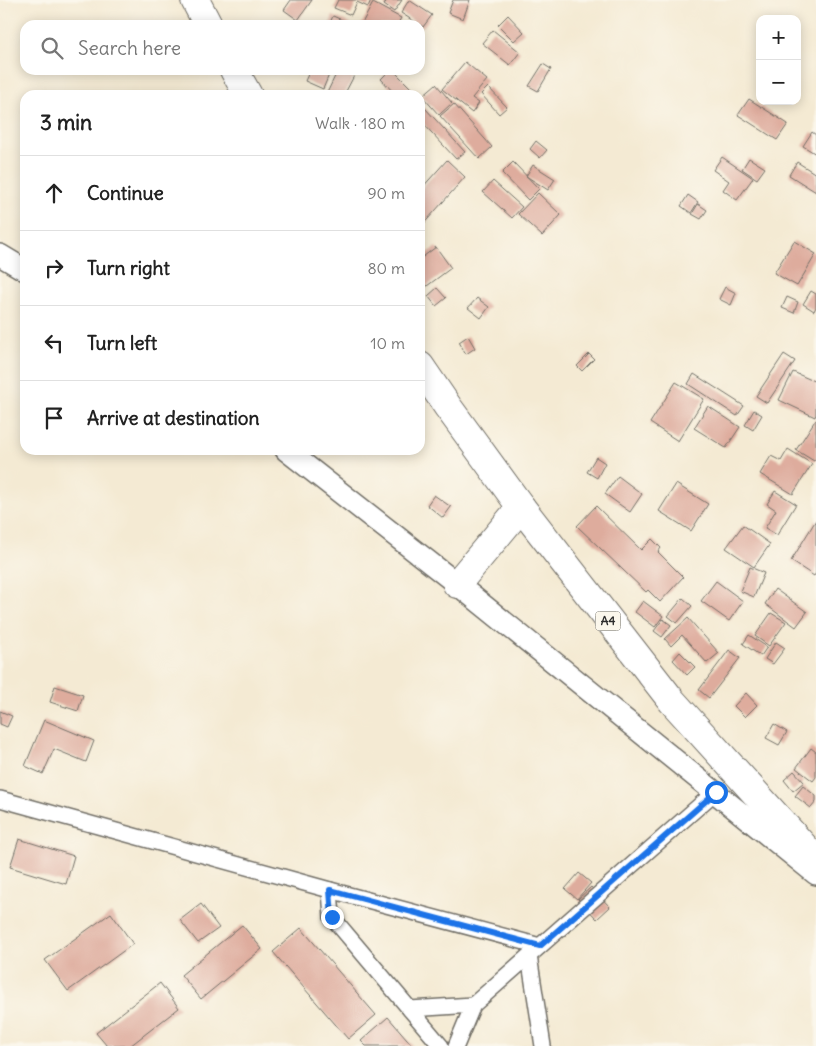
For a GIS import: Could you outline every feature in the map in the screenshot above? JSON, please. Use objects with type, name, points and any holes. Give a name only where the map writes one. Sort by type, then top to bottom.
[{"type":"highway","points":[[195,0],[205,20]]},
{"type":"highway","points":[[237,75],[245,90]]},
{"type":"highway","name":"A4","points":[[425,373],[521,507],[672,701],[816,860]]},
{"type":"highway","points":[[458,584],[521,507]]},
{"type":"main road","points":[[0,255],[20,267]]},
{"type":"main road","points":[[292,455],[458,584],[816,874]]},
{"type":"street","points":[[456,1046],[473,1005],[716,792]]},
{"type":"street","points":[[0,799],[330,890],[535,951]]},
{"type":"street","points":[[330,890],[332,917],[441,1046]]},
{"type":"street","points":[[535,951],[542,1046]]},
{"type":"street","points":[[410,1009],[473,1005]]},
{"type":"building","points":[[291,0],[312,0],[298,20],[284,10]]},
{"type":"building","points":[[338,0],[371,0],[368,7],[357,2],[351,15],[334,8]]},
{"type":"building","points":[[387,0],[402,0],[394,12],[384,5]]},
{"type":"building","points":[[409,0],[432,15],[425,24],[425,20],[412,20],[401,13]]},
{"type":"building","points":[[453,0],[470,0],[463,19],[448,13]]},
{"type":"building","points":[[373,3],[401,18],[400,20],[364,20]]},
{"type":"building","points":[[508,15],[524,32],[514,41],[498,25]]},
{"type":"building","points":[[333,16],[342,20],[331,20]]},
{"type":"building","points":[[493,30],[520,52],[510,65],[482,43]]},
{"type":"building","points":[[465,62],[487,80],[472,98],[479,103],[472,113],[442,89]]},
{"type":"building","points":[[543,64],[551,69],[538,91],[529,86]]},
{"type":"building","points":[[308,75],[329,75],[323,89],[305,81]]},
{"type":"building","points":[[336,75],[354,75],[347,90],[328,90]]},
{"type":"building","points":[[385,75],[398,75],[413,90],[391,90],[381,79]]},
{"type":"building","points":[[436,84],[452,103],[439,115],[425,99],[425,93]]},
{"type":"building","points":[[488,87],[507,107],[499,114],[481,94]]},
{"type":"building","points":[[749,99],[788,124],[777,140],[738,115]]},
{"type":"building","points":[[454,104],[492,147],[479,159],[440,116]]},
{"type":"building","points":[[425,108],[465,152],[456,159],[425,125]]},
{"type":"building","points":[[812,132],[816,135],[816,154],[803,146]]},
{"type":"building","points":[[536,141],[547,150],[540,158],[530,149]]},
{"type":"building","points":[[722,157],[753,178],[737,200],[723,190],[729,181],[713,170]]},
{"type":"building","points":[[749,158],[765,168],[757,179],[742,169]]},
{"type":"building","points":[[447,160],[465,177],[425,222],[425,184]]},
{"type":"building","points":[[513,162],[539,189],[528,200],[502,173]]},
{"type":"building","points":[[797,162],[816,174],[816,192],[789,175]]},
{"type":"building","points":[[533,165],[555,179],[548,190],[526,176]]},
{"type":"building","points":[[493,181],[522,207],[512,218],[483,192]]},
{"type":"building","points":[[538,193],[561,215],[542,236],[518,214]]},
{"type":"building","points":[[688,195],[698,202],[691,213],[681,206]]},
{"type":"building","points":[[698,204],[707,210],[701,219],[692,214]]},
{"type":"building","points":[[794,241],[816,254],[797,286],[774,273]]},
{"type":"building","points":[[436,247],[451,268],[425,288],[425,255]]},
{"type":"building","points":[[725,287],[736,293],[731,305],[719,299]]},
{"type":"building","points":[[437,288],[446,298],[436,306],[428,296]]},
{"type":"building","points":[[811,291],[816,294],[816,307],[814,311],[803,304]]},
{"type":"building","points":[[787,297],[798,302],[794,313],[782,308]]},
{"type":"building","points":[[477,298],[489,307],[481,318],[468,308]]},
{"type":"building","points":[[468,336],[475,348],[466,354],[459,342]]},
{"type":"building","points":[[589,354],[594,359],[582,371],[577,366]]},
{"type":"building","points":[[784,354],[795,361],[767,403],[756,396]]},
{"type":"building","points":[[793,372],[816,382],[815,417],[779,400]]},
{"type":"building","points":[[694,374],[744,406],[737,416],[688,384]]},
{"type":"building","points":[[676,382],[704,399],[678,441],[650,423]]},
{"type":"building","points":[[708,406],[740,427],[726,448],[694,428]]},
{"type":"building","points":[[754,410],[762,415],[753,430],[745,425]]},
{"type":"building","points":[[816,419],[816,458],[814,461],[796,450]]},
{"type":"building","points":[[788,449],[812,464],[793,494],[760,474],[771,456],[781,461]]},
{"type":"building","points":[[596,457],[605,463],[597,478],[587,472]]},
{"type":"building","points":[[618,476],[642,494],[630,512],[605,494]]},
{"type":"building","points":[[676,484],[708,504],[691,531],[659,511]]},
{"type":"building","points":[[775,491],[796,504],[777,535],[765,528],[776,510],[767,504]]},
{"type":"building","points":[[434,495],[451,507],[443,518],[427,505]]},
{"type":"building","points":[[596,506],[641,550],[652,539],[661,548],[658,552],[683,577],[660,602],[648,590],[646,592],[577,526]]},
{"type":"building","points":[[816,520],[816,573],[814,576],[791,561]]},
{"type":"building","points":[[743,525],[770,544],[754,567],[726,548]]},
{"type":"building","points":[[750,567],[764,573],[754,597],[740,591]]},
{"type":"building","points":[[716,581],[743,601],[729,621],[701,601]]},
{"type":"building","points":[[775,589],[807,612],[796,627],[765,604]]},
{"type":"building","points":[[683,598],[692,606],[677,623],[668,616]]},
{"type":"building","points":[[643,601],[663,616],[655,627],[635,612]]},
{"type":"building","points":[[771,613],[786,622],[769,646],[755,636]]},
{"type":"building","points":[[688,618],[719,653],[707,663],[682,635],[671,646],[665,639]]},
{"type":"building","points":[[663,619],[671,625],[662,637],[654,631]]},
{"type":"building","points":[[749,635],[767,647],[761,656],[743,644]]},
{"type":"building","points":[[776,642],[785,648],[773,664],[765,659]]},
{"type":"building","points":[[729,650],[740,658],[709,698],[699,690]]},
{"type":"building","points":[[680,652],[695,667],[687,675],[673,660]]},
{"type":"building","points":[[55,686],[83,695],[78,711],[50,702]]},
{"type":"building","points":[[746,693],[757,705],[745,717],[734,706]]},
{"type":"building","points":[[0,711],[12,716],[7,727],[0,724]]},
{"type":"building","points":[[44,720],[94,741],[86,762],[54,749],[43,774],[25,766]]},
{"type":"building","points":[[774,724],[787,732],[779,745],[766,738]]},
{"type":"building","points":[[811,748],[816,752],[816,777],[813,781],[796,768]]},
{"type":"building","points":[[794,771],[804,782],[793,791],[784,780]]},
{"type":"building","points":[[803,786],[816,796],[816,802],[811,808],[795,796]]},
{"type":"building","points":[[19,839],[74,856],[66,884],[10,867]]},
{"type":"building","points":[[579,873],[591,883],[577,899],[565,889]]},
{"type":"building","points":[[591,887],[610,907],[597,919],[578,899]]},
{"type":"building","points":[[201,904],[219,928],[198,943],[180,920]]},
{"type":"building","points":[[111,913],[133,944],[68,991],[45,960]]},
{"type":"building","points":[[242,925],[262,949],[201,999],[181,975]]},
{"type":"building","points":[[301,928],[376,1015],[348,1039],[273,952]]},
{"type":"building","points":[[160,983],[179,1008],[130,1046],[107,1046],[96,1033]]},
{"type":"building","points":[[388,1017],[413,1046],[366,1046],[361,1041]]},
{"type":"route","points":[[332,917],[330,890],[540,946],[716,792]]}]
